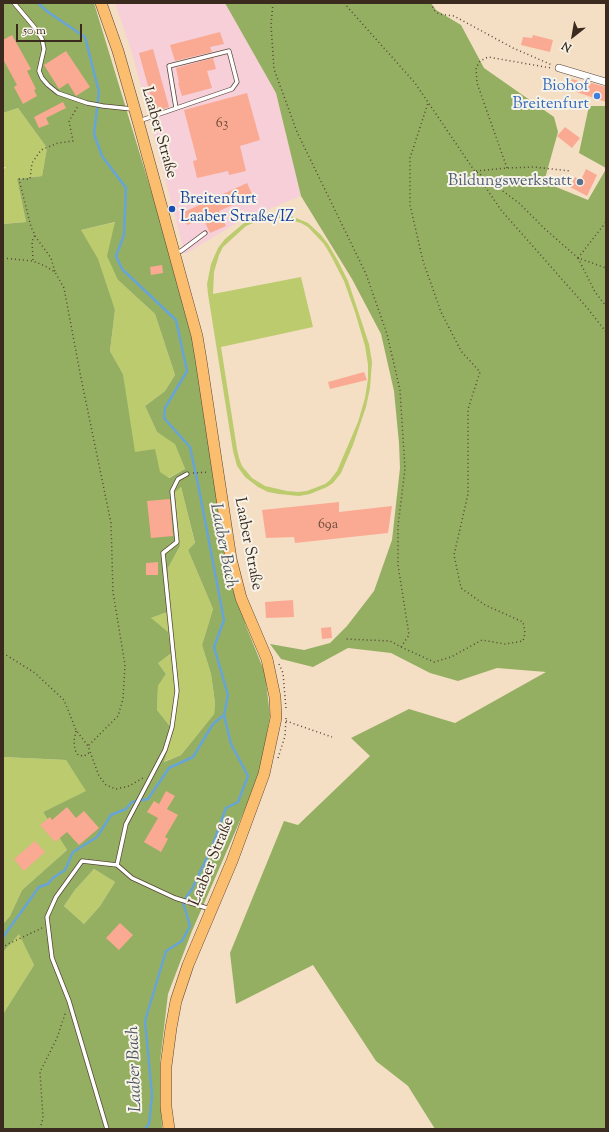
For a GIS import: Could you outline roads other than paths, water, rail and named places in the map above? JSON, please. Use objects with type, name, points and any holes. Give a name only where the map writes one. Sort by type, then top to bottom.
[{"type":"main road","name":"Laaber Straße","points":[[101,3],[118,51],[135,109],[197,336],[231,558],[241,598],[267,659],[281,719],[264,774],[239,843],[188,964],[176,1001],[166,1066],[166,1107],[169,1129]]},
{"type":"street","points":[[559,68],[606,82]]},
{"type":"lane","points":[[14,3],[35,28],[42,39],[44,48],[39,70],[42,78],[58,93],[87,103],[135,109]]},
{"type":"lane","points":[[138,121],[232,89],[238,82],[229,51],[170,66],[176,108]]},
{"type":"lane","points":[[174,252],[181,250],[205,233]]},
{"type":"lane","points":[[117,865],[126,824],[165,750],[172,727],[177,691],[163,553],[177,542],[172,491],[178,479],[187,474]]},
{"type":"lane","points":[[107,1129],[69,1001],[52,958],[47,917],[56,897],[82,861],[117,865],[132,878],[176,898],[211,910]]},
{"type":"waterway","name":"Laaber Bach","points":[[38,3],[48,12],[85,37],[99,92],[94,134],[102,156],[126,188],[124,235],[116,256],[122,269],[176,320],[187,371],[165,408],[164,418],[190,447],[224,620],[214,647],[228,695],[224,715],[231,744],[248,776],[238,802],[226,808],[212,847],[192,889],[183,902],[190,926],[182,941],[166,951],[145,1021],[152,1095],[149,1124],[145,1129]]},
{"type":"waterway","points":[[3,937],[39,887],[48,884],[53,878],[65,870],[73,852],[97,837],[111,815],[126,809],[132,802],[148,799],[169,768],[193,757],[213,724],[224,715]]},
{"type":"place","name":"Biohof Breitenfurt","points":[[597,96]]},
{"type":"place","name":"Bildungswerkstatt","points":[[580,182]]},
{"type":"place","name":"Breitenfurt Laaber Straße/IZ","points":[[172,209]]}]
